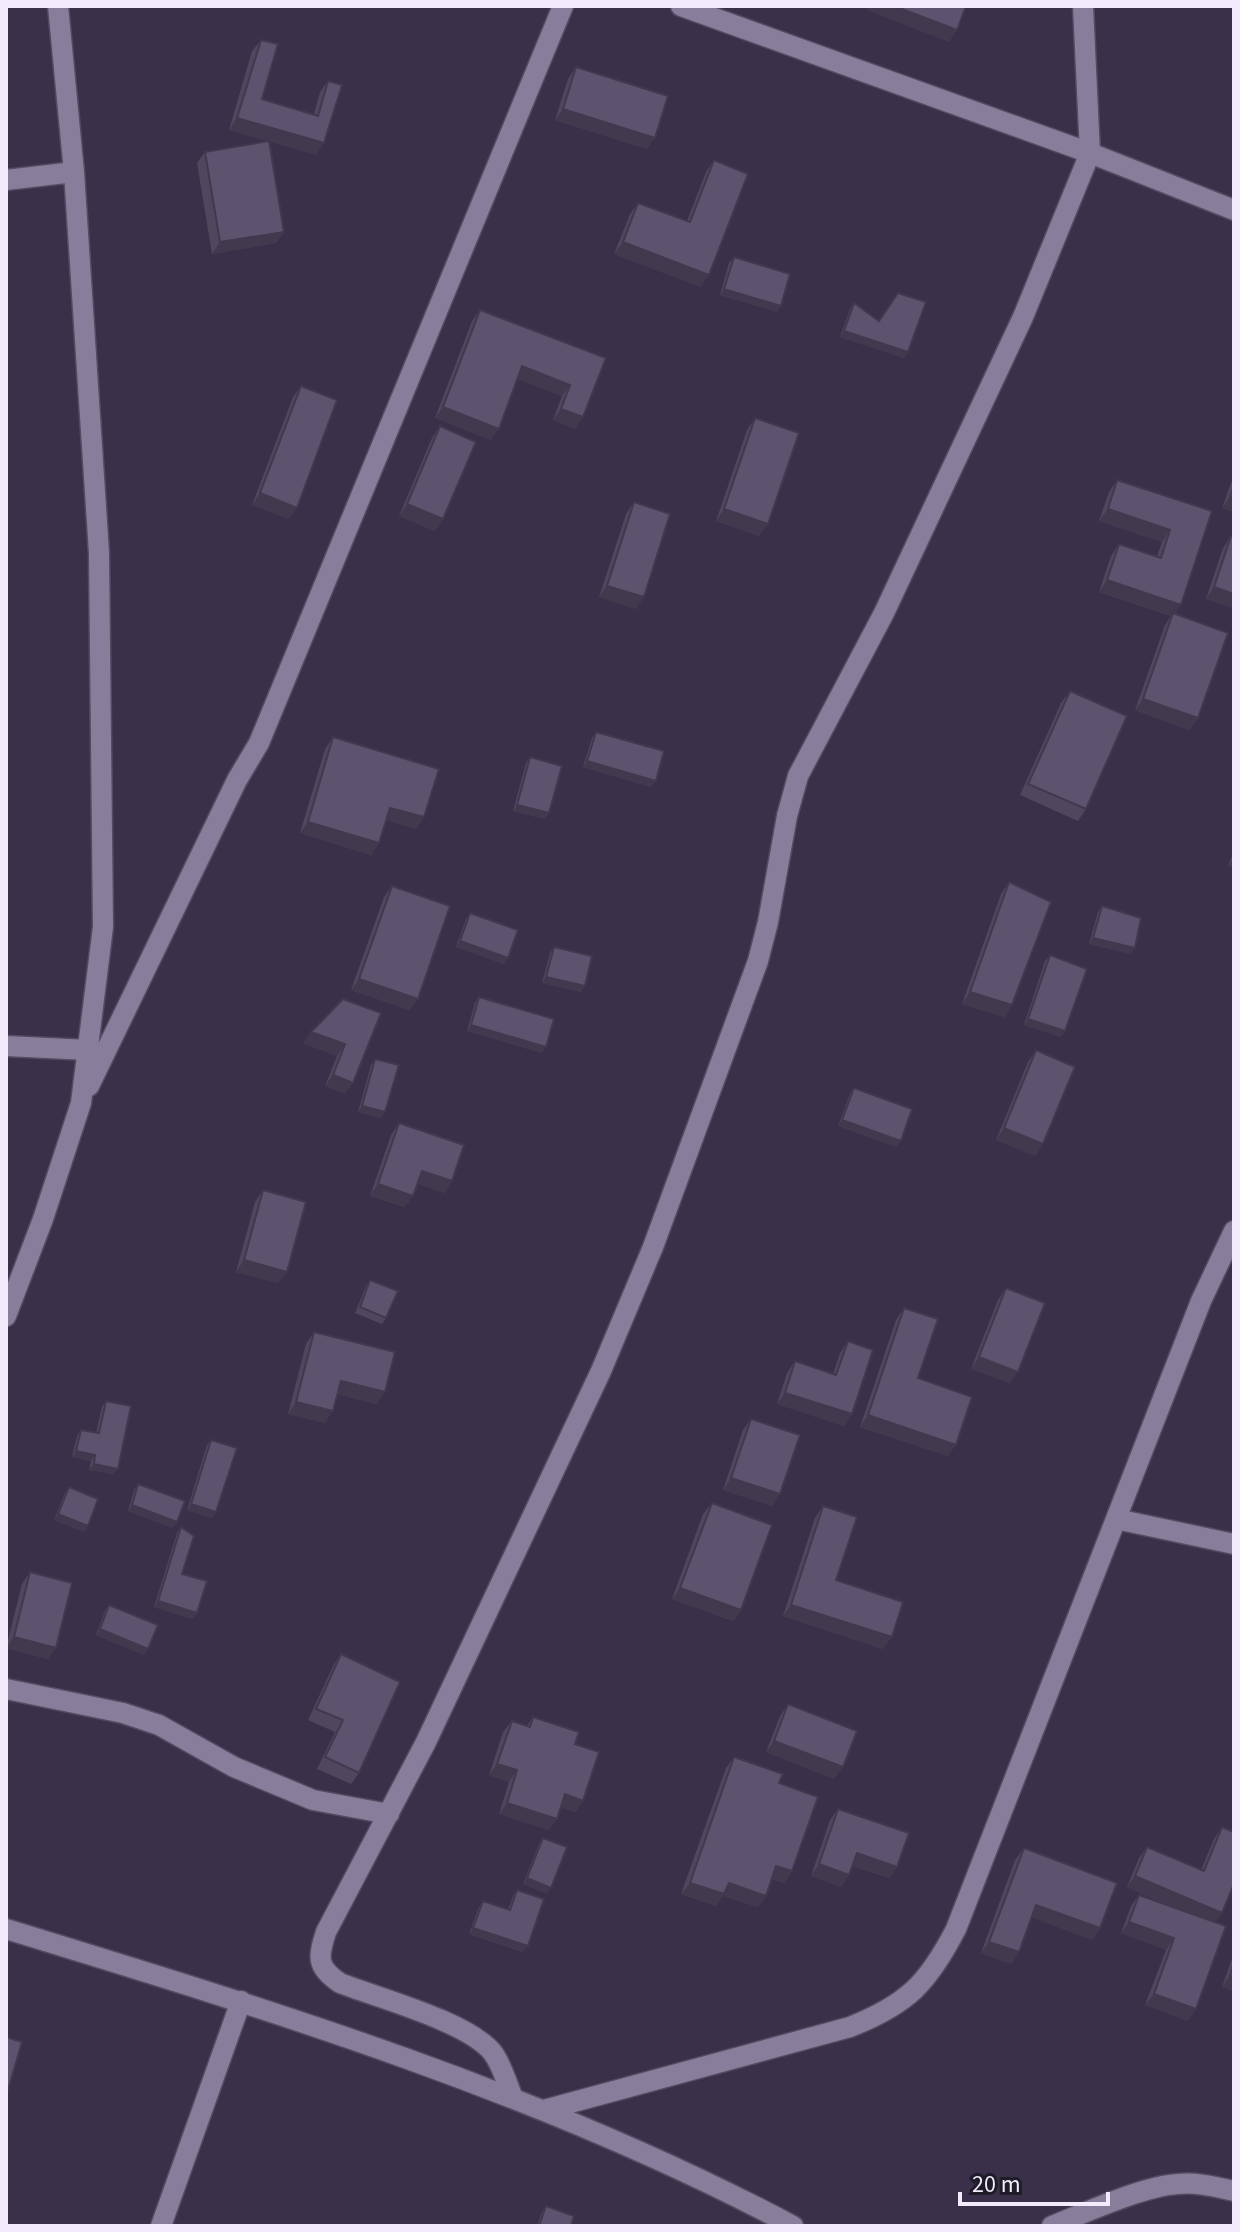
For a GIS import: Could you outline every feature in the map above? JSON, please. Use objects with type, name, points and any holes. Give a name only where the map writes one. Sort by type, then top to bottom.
[{"type":"street","points":[[58,6],[74,172],[99,553],[103,927],[81,1103]]},
{"type":"street","points":[[6,1316],[43,1219],[81,1103],[237,780],[259,743],[563,6]]},
{"type":"street","points":[[681,6],[1090,153],[1234,210]]},
{"type":"street","points":[[513,2098],[495,2056],[472,2035],[340,1983],[328,1976],[320,1953],[326,1932],[426,1742],[601,1371],[653,1247],[758,961],[798,776],[884,613],[1023,317],[1090,153],[1083,6]]},
{"type":"street","points":[[6,180],[74,172]]},
{"type":"street","points":[[6,1046],[88,1050]]},
{"type":"street","points":[[544,2110],[850,2027],[880,2015],[924,1983],[956,1929],[1201,1301],[1234,1231]]},
{"type":"street","points":[[1116,1519],[1234,1544]]},
{"type":"street","points":[[6,1689],[123,1713],[159,1725],[234,1767],[313,1800],[389,1814]]},
{"type":"street","points":[[6,1929],[241,2001],[513,2098],[665,2164],[793,2226]]},
{"type":"street","points":[[161,2226],[241,2001]]},
{"type":"street","points":[[1052,2226],[1107,2204],[1175,2183],[1234,2191]]},
{"type":"building","points":[[894,6],[966,6],[957,30]]},
{"type":"building","points":[[261,40],[278,44],[262,99],[318,116],[328,81],[342,85],[324,143],[237,118]]},
{"type":"building","points":[[576,67],[668,96],[655,138],[563,109]]},
{"type":"building","points":[[269,141],[284,232],[220,242],[205,152]]},
{"type":"building","points":[[714,160],[748,174],[709,275],[623,242],[638,203],[690,222]]},
{"type":"building","points":[[734,257],[790,274],[781,306],[724,289]]},
{"type":"building","points":[[898,293],[926,302],[908,352],[844,331],[854,303],[879,321]]},
{"type":"building","points":[[480,310],[606,358],[583,417],[561,409],[570,385],[522,366],[499,429],[443,407]]},
{"type":"building","points":[[301,386],[337,400],[297,508],[260,493]]},
{"type":"building","points":[[755,418],[799,433],[768,524],[724,509]]},
{"type":"building","points":[[440,426],[476,442],[443,519],[407,504]]},
{"type":"building","points":[[1117,480],[1212,511],[1181,605],[1107,580],[1119,544],[1161,558],[1170,530],[1108,509]]},
{"type":"building","points":[[634,502],[670,514],[644,597],[607,586]]},
{"type":"building","points":[[1231,536],[1234,537],[1234,594],[1214,587]]},
{"type":"building","points":[[1173,613],[1228,633],[1198,718],[1143,699]]},
{"type":"building","points":[[1070,691],[1127,716],[1086,809],[1028,784]]},
{"type":"building","points":[[596,732],[664,751],[656,781],[587,761]]},
{"type":"building","points":[[333,737],[439,769],[424,817],[390,808],[379,843],[308,822]]},
{"type":"building","points":[[530,757],[562,766],[549,813],[517,805]]},
{"type":"building","points":[[1009,882],[1051,902],[1012,1005],[970,992]]},
{"type":"building","points":[[392,886],[450,906],[418,999],[359,979]]},
{"type":"building","points":[[1102,906],[1141,918],[1135,948],[1093,938]]},
{"type":"building","points":[[470,913],[518,930],[508,958],[460,941]]},
{"type":"building","points":[[554,947],[592,956],[585,986],[546,977]]},
{"type":"building","points":[[1050,955],[1087,969],[1065,1031],[1028,1019]]},
{"type":"building","points":[[479,997],[554,1019],[546,1047],[471,1025]]},
{"type":"building","points":[[343,999],[381,1013],[353,1083],[333,1075],[345,1044],[311,1032]]},
{"type":"building","points":[[1036,1050],[1075,1067],[1043,1144],[1004,1128]]},
{"type":"building","points":[[375,1059],[399,1065],[385,1112],[362,1106]]},
{"type":"building","points":[[854,1088],[912,1109],[901,1141],[842,1120]]},
{"type":"building","points":[[399,1123],[464,1145],[452,1181],[422,1171],[413,1196],[378,1184]]},
{"type":"building","points":[[263,1190],[306,1202],[287,1272],[244,1260]]},
{"type":"building","points":[[370,1280],[398,1291],[386,1318],[360,1307]]},
{"type":"building","points":[[1006,1288],[1045,1303],[1018,1372],[979,1357]]},
{"type":"building","points":[[904,1308],[938,1319],[918,1378],[972,1397],[956,1445],[868,1415]]},
{"type":"building","points":[[314,1332],[395,1352],[385,1392],[341,1381],[333,1411],[296,1402]]},
{"type":"building","points":[[848,1341],[873,1350],[852,1414],[785,1393],[795,1361],[836,1375]]},
{"type":"building","points":[[106,1401],[131,1406],[118,1469],[94,1464],[95,1455],[76,1451],[81,1430],[99,1433]]},
{"type":"building","points":[[751,1419],[800,1435],[780,1494],[731,1478]]},
{"type":"building","points":[[211,1440],[237,1448],[216,1512],[191,1504]]},
{"type":"building","points":[[138,1484],[185,1501],[177,1522],[132,1505]]},
{"type":"building","points":[[69,1487],[98,1499],[88,1526],[58,1514]]},
{"type":"building","points":[[712,1503],[772,1525],[741,1610],[680,1588]]},
{"type":"building","points":[[823,1506],[857,1517],[836,1580],[903,1602],[892,1637],[791,1605]]},
{"type":"building","points":[[181,1527],[194,1536],[182,1574],[207,1581],[197,1613],[158,1601]]},
{"type":"building","points":[[30,1572],[72,1583],[56,1648],[14,1637]]},
{"type":"building","points":[[109,1605],[158,1625],[148,1649],[100,1629]]},
{"type":"building","points":[[341,1654],[400,1682],[359,1773],[325,1757],[343,1720],[316,1709]]},
{"type":"building","points":[[788,1704],[857,1731],[843,1767],[774,1741]]},
{"type":"building","points":[[533,1717],[579,1732],[575,1744],[599,1752],[583,1801],[565,1794],[557,1819],[507,1803],[517,1770],[497,1764],[512,1721],[530,1727]]},
{"type":"building","points":[[734,1757],[783,1774],[779,1783],[818,1797],[792,1871],[776,1866],[766,1896],[729,1883],[724,1894],[690,1883]]},
{"type":"building","points":[[838,1809],[909,1833],[897,1867],[857,1853],[849,1875],[819,1864]]},
{"type":"building","points":[[1222,1827],[1234,1832],[1234,1884],[1222,1913],[1135,1876],[1147,1847],[1204,1871]]},
{"type":"building","points":[[543,1838],[567,1847],[551,1888],[527,1878]]},
{"type":"building","points":[[1024,1848],[1117,1883],[1100,1928],[1036,1905],[1019,1952],[989,1942]]},
{"type":"building","points":[[517,1890],[544,1899],[528,1946],[473,1928],[483,1901],[510,1910]]},
{"type":"building","points":[[1139,1895],[1226,1926],[1196,2009],[1154,1994],[1174,1938],[1129,1922]]},
{"type":"building","points":[[6,2037],[22,2042],[6,2097]]},
{"type":"building","points":[[546,2206],[574,2216],[571,2226],[539,2226]]}]
